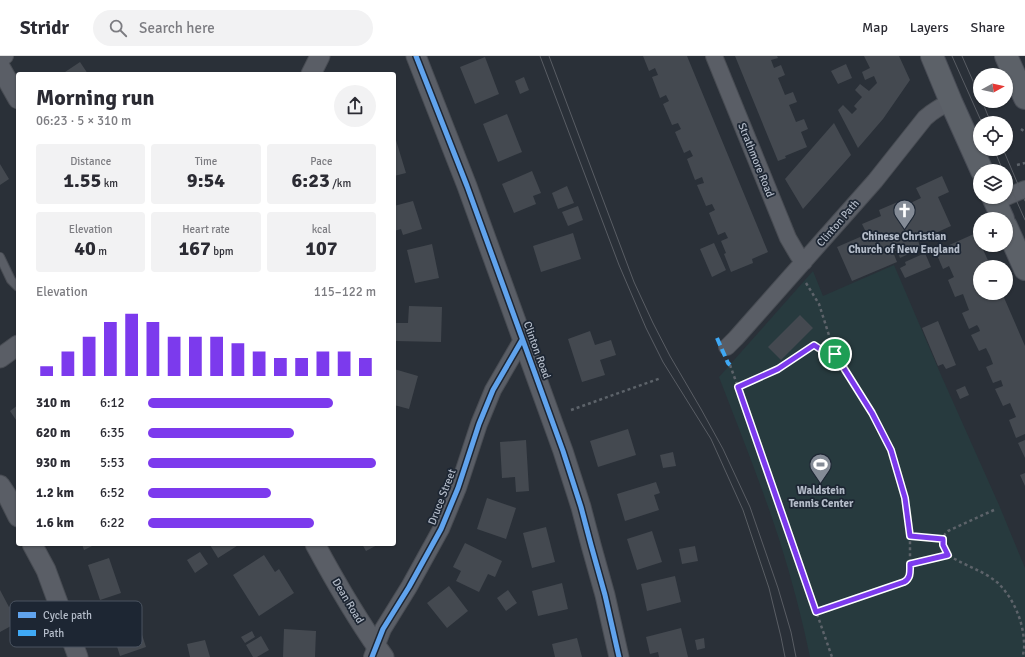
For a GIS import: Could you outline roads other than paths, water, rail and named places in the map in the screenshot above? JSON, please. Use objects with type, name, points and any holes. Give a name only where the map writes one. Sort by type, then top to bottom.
[{"type":"main road","points":[[932,56],[979,164]]},
{"type":"main road","points":[[1006,56],[1025,98]]},
{"type":"main road","points":[[1013,242],[1025,269]]},
{"type":"street","points":[[0,59],[5,56]]},
{"type":"street","points":[[312,72],[320,56]]},
{"type":"street","name":"Clinton Road","points":[[416,56],[467,186],[558,436],[581,507],[605,595],[619,657]]},
{"type":"street","name":"Strathmore Road","points":[[714,56],[788,238],[798,255],[800,265]]},
{"type":"street","points":[[0,68],[16,95]]},
{"type":"street","name":"Clinton Path","points":[[727,347],[875,181],[925,118],[932,111],[951,102]]},
{"type":"street","points":[[997,206],[1025,189]]},
{"type":"street","name":"Druce Street","points":[[377,653],[383,629],[441,529],[458,488],[478,424],[493,390],[522,340]]},
{"type":"street","points":[[0,358],[16,346]]},
{"type":"street","points":[[0,485],[8,496],[16,513]]},
{"type":"street","points":[[33,546],[46,570],[57,601]]},
{"type":"street","name":"Dean Road","points":[[316,546],[377,653]]},
{"type":"street","points":[[74,647],[78,657]]},
{"type":"lane","points":[[0,257],[11,280],[16,285]]},
{"type":"tram line","points":[[540,56],[619,265],[646,328],[663,362],[711,439],[743,510],[769,588],[785,657]]},
{"type":"tram line","points":[[549,56],[634,282],[670,356],[723,449],[750,507],[778,588],[791,632],[796,657]]},
{"type":"tram line","points":[[952,56],[979,116]]},
{"type":"tram line","points":[[962,56],[973,81]]},
{"type":"tram line","points":[[985,108],[988,116]]},
{"type":"tram line","points":[[997,156],[1000,164]]},
{"type":"tram line","points":[[1006,156],[1025,201]]},
{"type":"tram line","points":[[1013,193],[1025,220]]},
{"type":"place","name":"Chinese Christian Church of New England","points":[[904,230]]},
{"type":"place","name":"Waldstein Tennis Center","points":[[821,484]]}]
